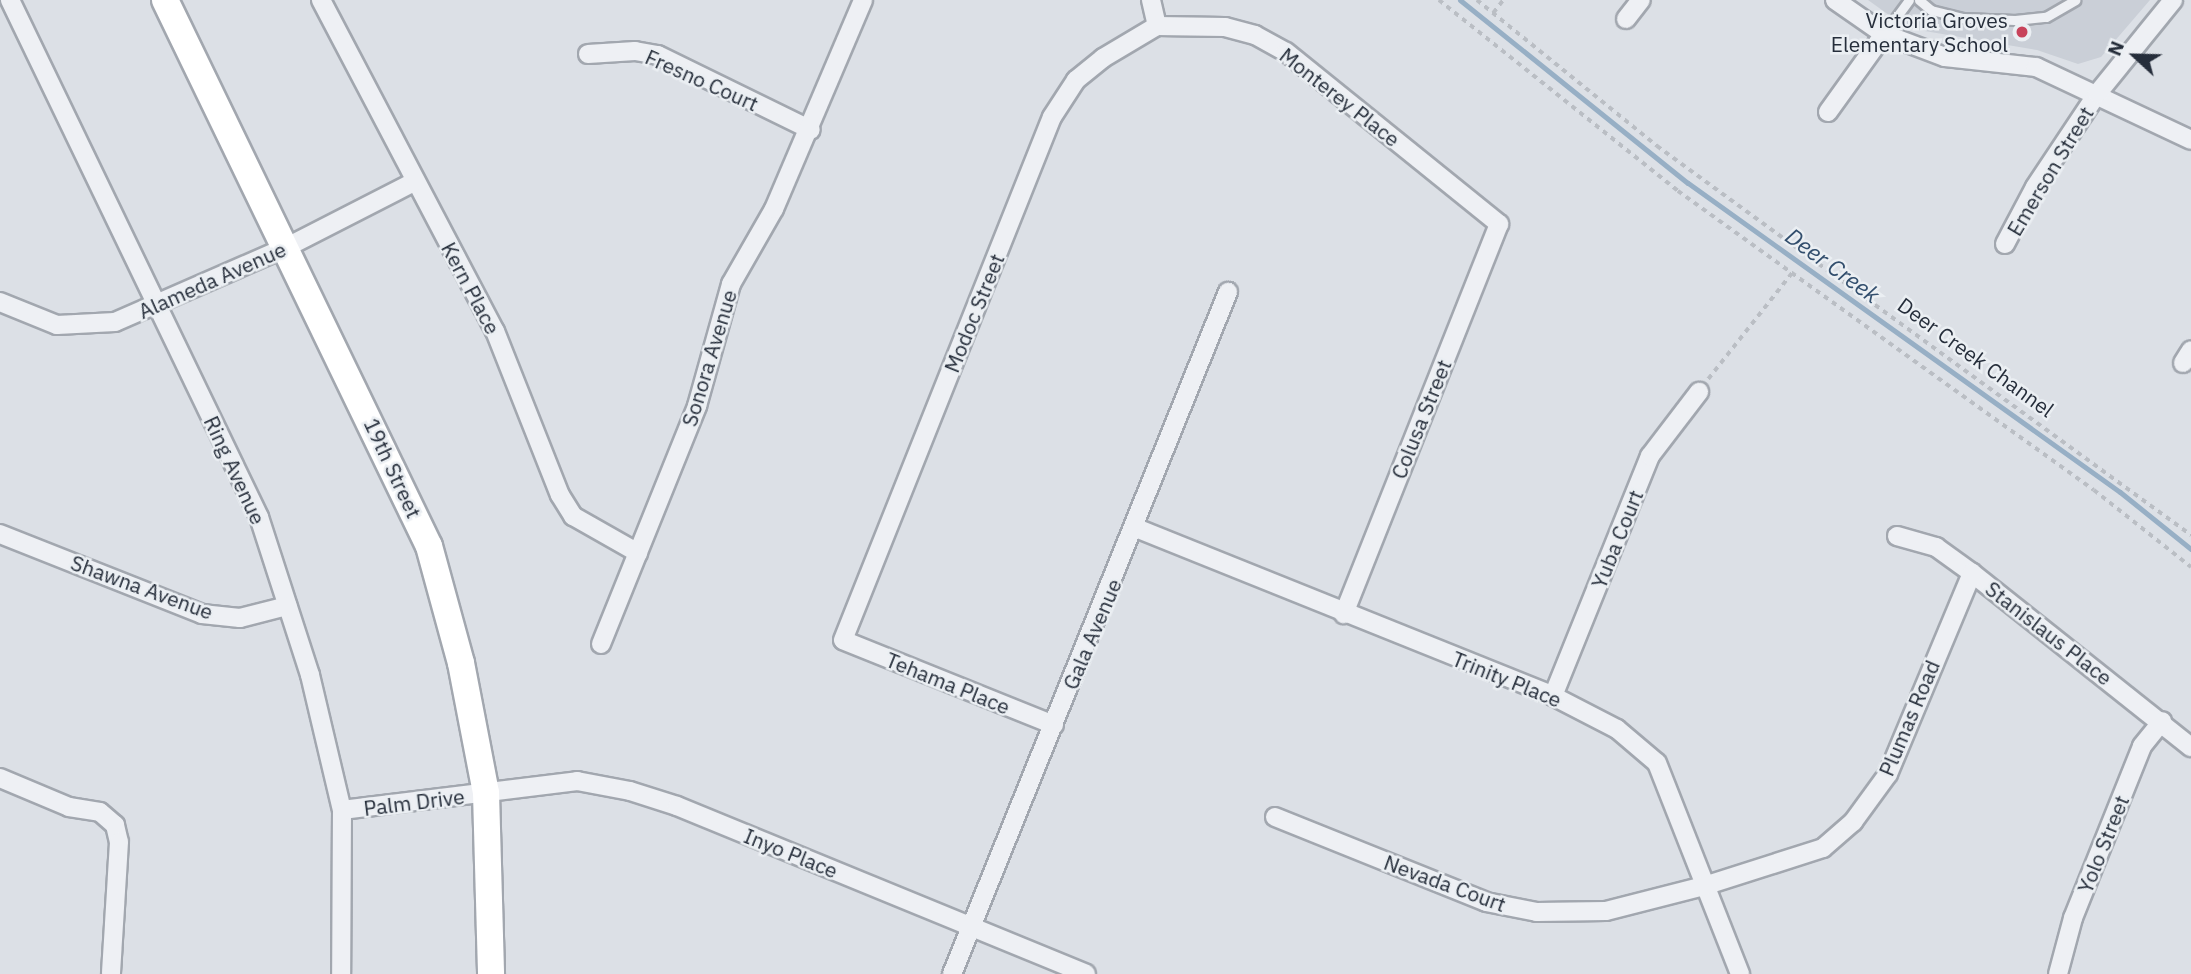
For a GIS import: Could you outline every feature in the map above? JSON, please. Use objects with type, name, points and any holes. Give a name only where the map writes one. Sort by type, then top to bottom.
[{"type":"street","name":"Ring Avenue","points":[[10,0],[259,517],[310,676],[342,810],[341,974]]},
{"type":"street","name":"19th Street","points":[[165,0],[287,247],[429,546],[461,663],[486,793],[491,974]]},
{"type":"street","name":"Kern Place","points":[[321,0],[414,183],[495,331],[560,495],[573,516],[638,553]]},
{"type":"street","name":"Sonora Avenue","points":[[601,644],[697,406],[731,284],[774,209],[811,130],[863,0]]},
{"type":"street","points":[[1151,0],[1157,26]]},
{"type":"street","points":[[1626,19],[1641,0]]},
{"type":"street","points":[[1835,0],[1884,34],[1945,57],[2036,67],[2097,93],[2191,140]]},
{"type":"street","name":"Emerson Street","points":[[2005,244],[2035,187],[2097,93],[2165,3]]},
{"type":"street","name":"Monterey Place","points":[[1157,26],[1225,27],[1255,35],[1286,52],[1499,224]]},
{"type":"street","name":"Modoc Street","points":[[843,640],[1052,117],[1076,80],[1103,58],[1157,26]]},
{"type":"street","points":[[1828,112],[1884,34]]},
{"type":"street","name":"Fresno Court","points":[[588,54],[635,51],[658,55],[811,130]]},
{"type":"street","name":"Alameda Avenue","points":[[0,302],[57,325],[115,322],[157,306],[287,247],[414,183]]},
{"type":"street","name":"Colusa Street","points":[[1344,614],[1499,224]]},
{"type":"street","name":"Gala Avenue","points":[[952,974],[1136,528],[1228,292]]},
{"type":"street","name":"Yuba Court","points":[[1553,696],[1650,456],[1699,392]]},
{"type":"street","name":"Trinity Place","points":[[1136,528],[1553,696],[1617,729],[1657,763],[1740,974]]},
{"type":"street","name":"Shawna Avenue","points":[[0,534],[202,614],[240,618],[287,606]]},
{"type":"street","name":"Stanislaus Place","points":[[1897,536],[1936,547],[2162,720],[2191,747]]},
{"type":"street","name":"Plumas Road","points":[[1704,886],[1823,848],[1853,822],[1888,774],[1972,573]]},
{"type":"street","name":"Tehama Place","points":[[843,640],[1054,725]]},
{"type":"street","name":"Yolo Street","points":[[2058,974],[2073,918],[2137,758],[2162,720]]},
{"type":"street","points":[[0,778],[69,807],[100,812],[115,825],[119,842],[111,974]]},
{"type":"street","name":"Inyo Place","points":[[486,793],[577,781],[630,791],[677,806],[1086,974]]},
{"type":"street","name":"Palm Drive","points":[[342,810],[486,793]]},
{"type":"street","name":"Nevada Court","points":[[1275,817],[1486,902],[1512,908],[1574,913],[1606,911],[1704,886]]},
{"type":"lane","points":[[1884,34],[1909,0]]},
{"type":"lane","points":[[1920,0],[1931,10],[1962,18],[2015,20],[2046,17],[2076,0]]},
{"type":"path","points":[[1439,0],[1678,191],[2094,490],[2191,567]]},
{"type":"path","name":"Deer Creek Channel","points":[[1477,0],[1712,186],[2191,535]]},
{"type":"path","points":[[1493,13],[1503,0]]},
{"type":"path","points":[[1699,392],[1792,273]]},
{"type":"shaded area","name":"Victoria Groves Elementary School","points":[[1868,0],[2150,0],[2101,57],[2078,64],[2037,50],[1907,28]]},
{"type":"waterway","name":"Deer Creek","points":[[1460,0],[1688,183],[2120,492],[2191,549]]},
{"type":"place","name":"Victoria Groves Elementary School","points":[[2022,32]]}]
